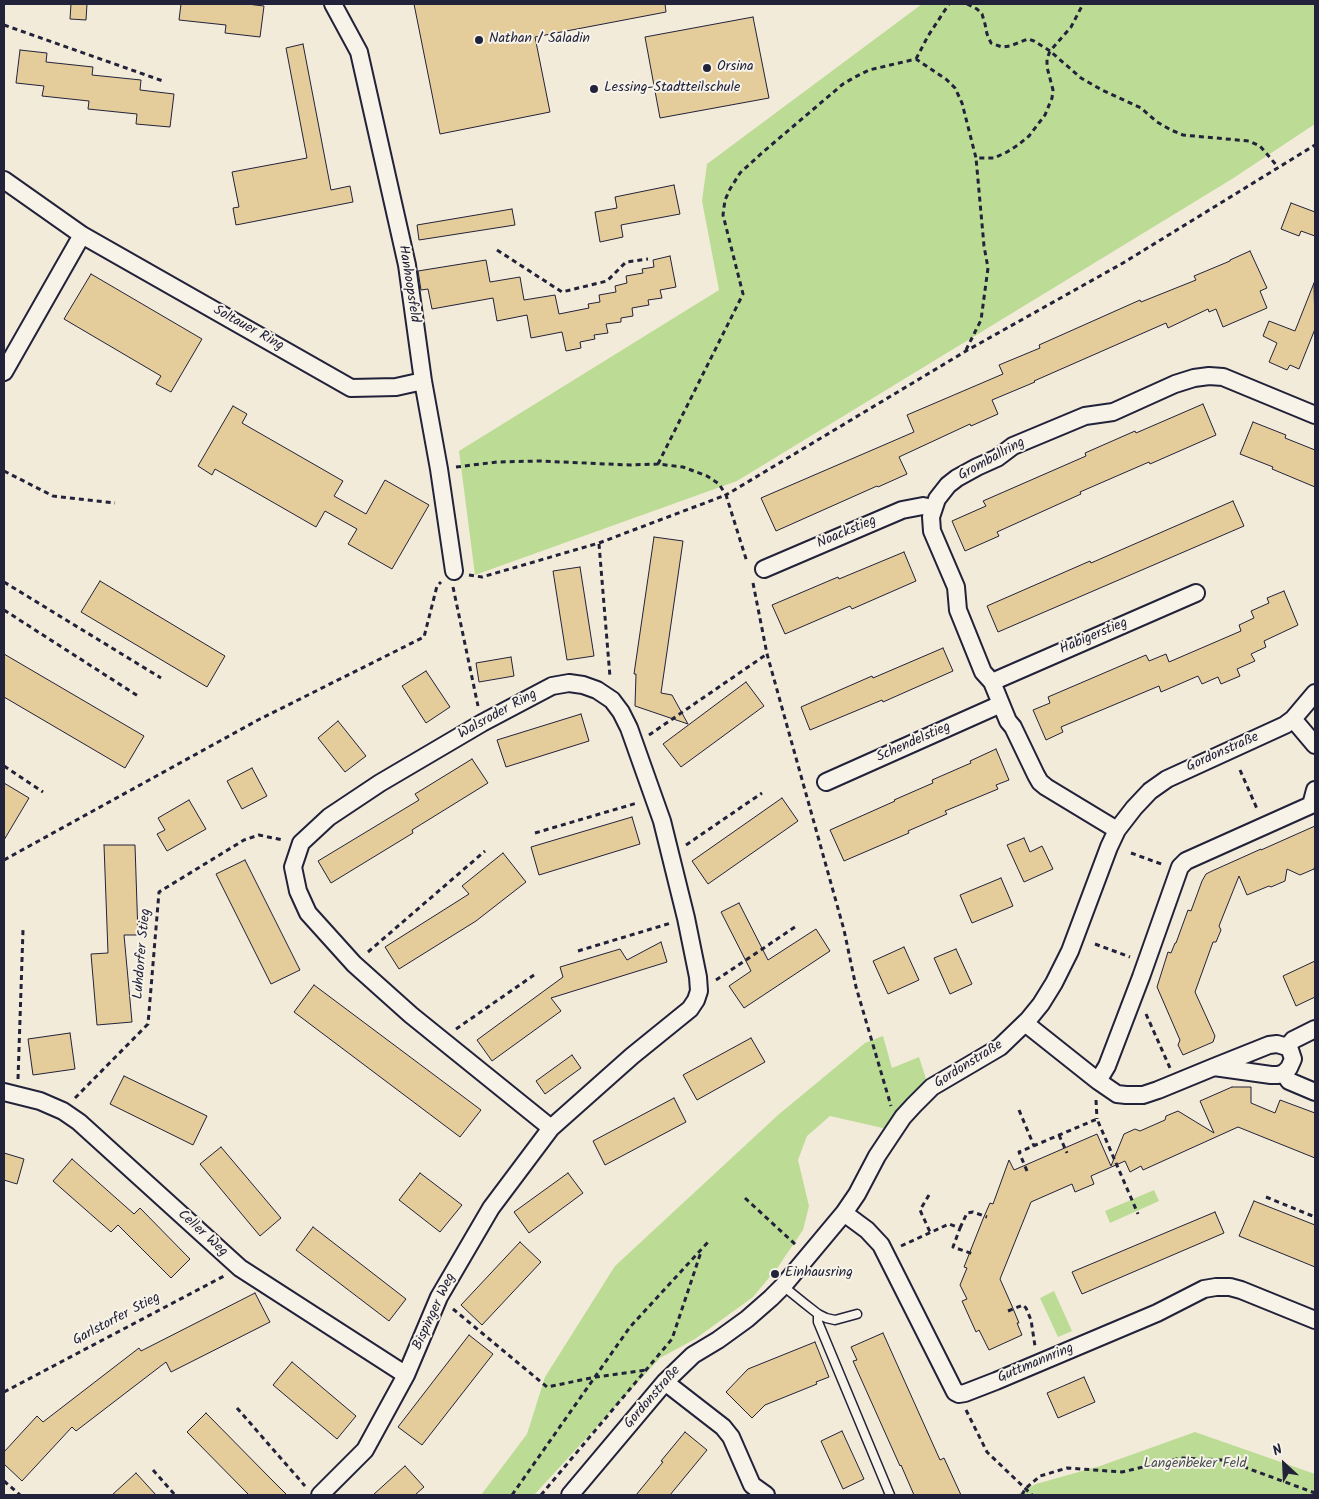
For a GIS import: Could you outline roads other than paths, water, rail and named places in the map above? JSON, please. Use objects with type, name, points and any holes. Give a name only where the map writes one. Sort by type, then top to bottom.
[{"type":"street","name":"Hanhoopsfeld","points":[[333,4],[359,52],[407,265],[423,382],[439,469],[454,572]]},
{"type":"street","name":"Soltauer Ring","points":[[4,180],[82,235],[351,388],[396,387],[423,382]]},
{"type":"street","points":[[4,372],[82,235]]},
{"type":"street","name":"Gromballring","points":[[933,508],[942,492],[957,478],[977,466],[997,458],[1013,446],[1086,416],[1113,412],[1175,384],[1194,378],[1223,377],[1315,415]]},
{"type":"street","name":"Noackstieg","points":[[754,570],[902,510],[923,506],[933,508]]},
{"type":"street","points":[[933,508],[931,517],[932,532],[956,587],[958,610],[983,672],[992,682],[1008,721],[1013,727],[1040,782],[1046,788],[1117,830]]},
{"type":"street","name":"Habigerstieg","points":[[992,682],[1196,593]]},
{"type":"street","name":"Walsroder Ring","points":[[569,683],[597,690],[612,700],[621,712],[636,744],[662,821],[686,918],[698,977],[699,992],[690,1009],[632,1056],[550,1128],[411,1015],[354,964],[308,912],[298,891],[294,867],[301,843],[329,817],[380,783],[482,722],[552,686],[569,683]]},
{"type":"street","name":"Gordonstraße","points":[[570,1495],[665,1382],[693,1355],[718,1340],[747,1318],[783,1286],[844,1213],[857,1194],[877,1156],[903,1117],[932,1087],[1000,1047],[1025,1023],[1041,1004],[1070,951],[1108,847],[1117,830],[1134,808],[1167,779],[1274,731],[1293,720],[1315,692]]},
{"type":"street","name":"Schendelstieg","points":[[826,782],[1001,704]]},
{"type":"street","points":[[1293,720],[1315,745]]},
{"type":"street","points":[[1098,1081],[1107,1066],[1180,867],[1186,861],[1311,805],[1315,790]]},
{"type":"street","points":[[1025,1023],[1098,1081],[1118,1094],[1136,1096],[1158,1090],[1176,1082],[1269,1045],[1276,1044],[1287,1047],[1293,1059],[1290,1068],[1284,1073],[1271,1076],[1214,1067]]},
{"type":"street","points":[[1287,1047],[1293,1040],[1315,1029]]},
{"type":"street","points":[[1284,1073],[1289,1082],[1315,1092]]},
{"type":"street","name":"Celler Weg","points":[[11,1093],[40,1101],[63,1111],[79,1122],[240,1268],[406,1375]]},
{"type":"street","name":"Bispinger Weg","points":[[313,1492],[365,1450],[406,1375],[439,1297],[490,1208],[550,1128]]},
{"type":"street","name":"Guttmannring","points":[[844,1213],[867,1230],[881,1245],[954,1392],[959,1394],[996,1381],[1092,1341],[1204,1289],[1230,1286],[1315,1320]]},
{"type":"street","points":[[665,1382],[723,1427],[731,1437],[752,1485],[766,1495]]},
{"type":"lane","points":[[783,1286],[818,1314],[835,1320],[857,1314]]},
{"type":"lane","points":[[818,1314],[818,1322],[890,1495]]},
{"type":"place","name":"Nathan / Saladin","points":[[479,40]]},
{"type":"place","name":"Orsina","points":[[707,68]]},
{"type":"place","name":"Lessing-Stadtteilschule","points":[[594,89]]},
{"type":"place","name":"Einhausring","points":[[775,1274]]},
{"type":"park label","name":"Langenbeker Feld","points":[[1195,1465]]}]
